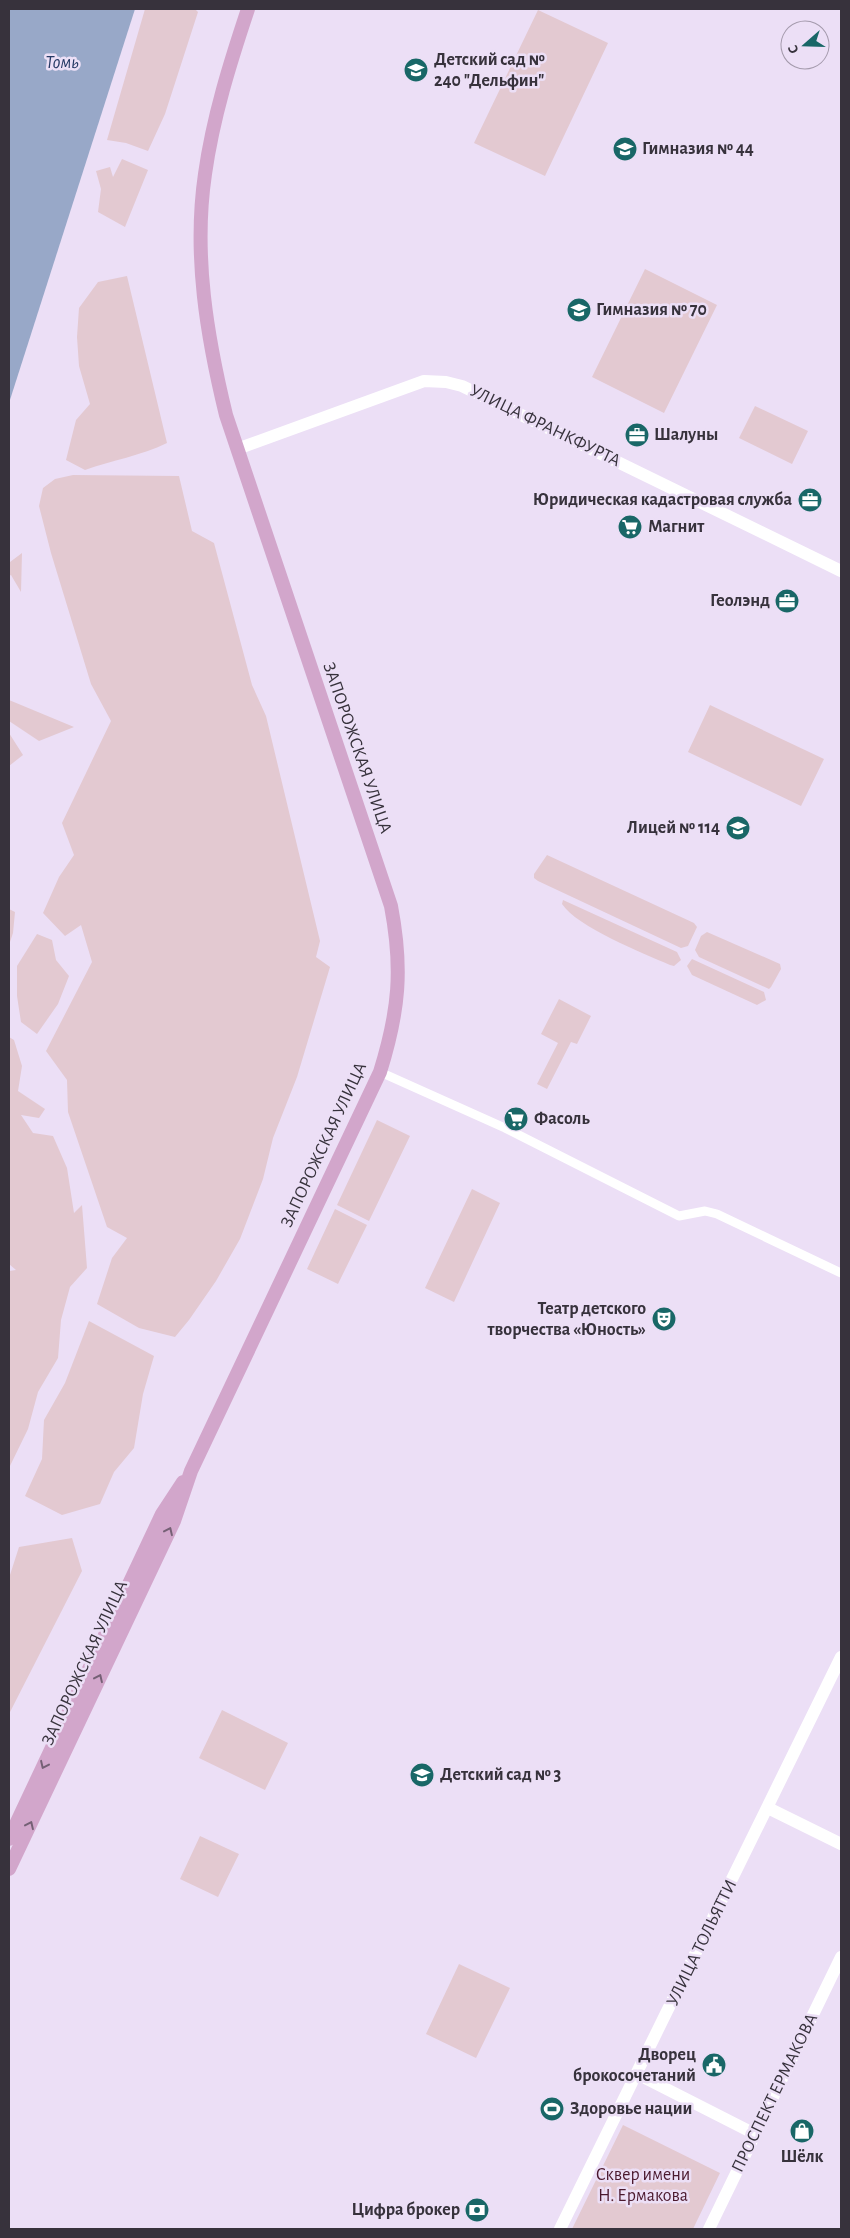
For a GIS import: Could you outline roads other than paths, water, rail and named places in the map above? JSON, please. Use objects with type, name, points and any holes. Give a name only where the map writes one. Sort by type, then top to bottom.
[{"type":"main road","name":"ЗАПОРОЖСКАЯ УЛИЦА","points":[[9,1869],[174,1521],[191,1471],[380,1072],[393,1025],[399,981],[398,941],[390,906],[226,415],[215,370],[204,305],[201,238],[204,176],[213,127],[228,71],[248,9]]},
{"type":"main road","name":"ЗАПОРОЖСКАЯ УЛИЦА","points":[[9,1839],[162,1514],[191,1471]]},
{"type":"street","name":"УЛИЦА ФРАНКФУРТА","points":[[237,449],[424,381],[446,382],[470,390],[841,571]]},
{"type":"street","points":[[380,1072],[504,1128],[679,1216],[705,1211],[717,1214],[841,1273]]},
{"type":"street","name":"УЛИЦА ТОЛЬЯТТИ","points":[[560,2229],[841,1656]]},
{"type":"street","points":[[768,1808],[841,1844]]},
{"type":"street","name":"ПРОСПЕКТ ЕРМАКОВА","points":[[709,2229],[841,1957]]},
{"type":"street","points":[[637,2074],[755,2134]]},
{"type":"water","name":"Томь","points":[[9,9],[135,9],[9,403]]},
{"type":"place","name":"Детский сад № 240 \"Дельфин\"","points":[[416,70]]},
{"type":"place","name":"Гимназия № 44","points":[[625,149]]},
{"type":"place","name":"Гимназия № 70","points":[[579,310]]},
{"type":"place","name":"Шалуны","points":[[637,435]]},
{"type":"place","name":"Юридическая кадастровая служба","points":[[810,500]]},
{"type":"place","name":"Магнит","points":[[630,527]]},
{"type":"place","name":"Геолэнд","points":[[787,601]]},
{"type":"place","name":"Лицей № 114","points":[[738,828]]},
{"type":"place","name":"Фасоль","points":[[516,1119]]},
{"type":"place","name":"Театр детского творчества «Юность»","points":[[664,1319]]},
{"type":"place","name":"Детский сад № 3","points":[[422,1775]]},
{"type":"place","name":"Дворец брокосочетаний","points":[[714,2065]]},
{"type":"place","name":"Здоровье нации","points":[[552,2109]]},
{"type":"place","name":"Шёлк","points":[[802,2131]]},
{"type":"place","name":"Цифра брокер","points":[[477,2210]]},
{"type":"park label","name":"Сквер имени Н. Ермакова","points":[[643,2185]]}]
